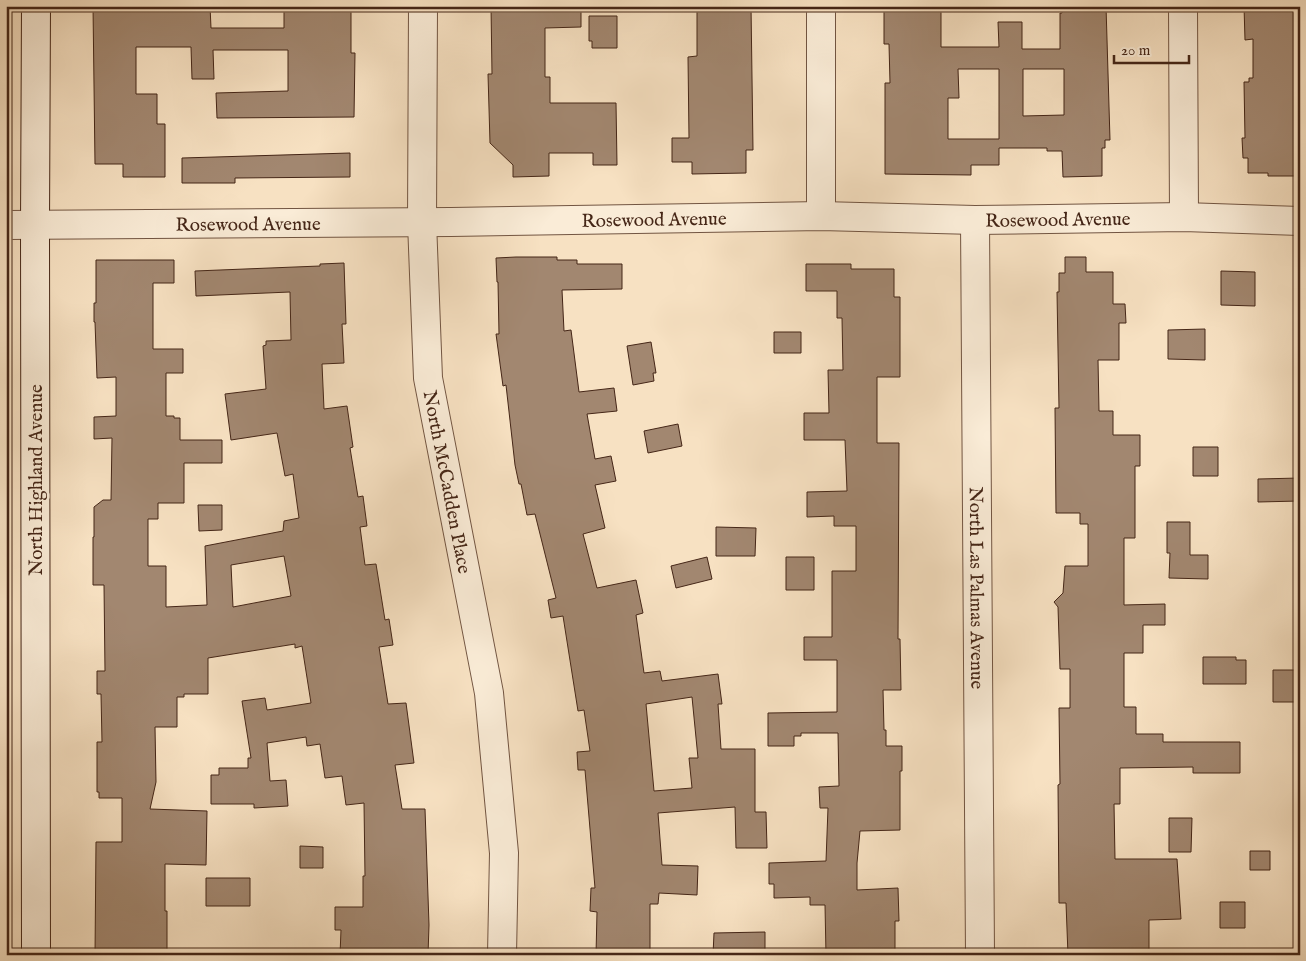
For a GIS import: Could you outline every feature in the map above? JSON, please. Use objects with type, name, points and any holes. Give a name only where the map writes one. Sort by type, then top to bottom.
[{"type":"street","name":"North Highland Avenue","points":[[36,6],[36,955]]},
{"type":"street","name":"North McCadden Place","points":[[423,6],[422,222],[428,378],[489,693],[504,853],[502,955]]},
{"type":"street","points":[[821,6],[821,216]]},
{"type":"street","points":[[1183,6],[1184,217]]},
{"type":"street","name":"Rosewood Avenue","points":[[6,225],[422,222],[821,216],[975,220],[1184,217],[1300,221]]},
{"type":"street","name":"North Las Palmas Avenue","points":[[975,220],[980,955]]},
{"type":"building","points":[[93,6],[210,6],[211,28],[284,28],[284,8],[288,8],[288,6],[351,6],[351,53],[355,53],[354,117],[217,118],[216,93],[288,91],[288,50],[213,50],[214,79],[192,79],[191,47],[136,47],[136,94],[157,94],[157,124],[165,124],[165,177],[123,177],[123,164],[95,164]]},
{"type":"building","points":[[491,6],[581,6],[581,27],[545,28],[545,77],[550,77],[550,103],[616,103],[617,165],[593,165],[593,153],[549,153],[549,176],[513,177],[513,165],[490,143],[488,74],[492,74]]},
{"type":"building","points":[[697,6],[751,6],[753,150],[746,150],[746,173],[692,174],[692,162],[672,162],[672,138],[689,138],[688,57],[697,56]]},
{"type":"building","points":[[884,6],[941,6],[941,47],[999,47],[998,22],[1022,22],[1022,49],[1060,49],[1060,13],[1062,13],[1062,6],[1106,6],[1110,140],[1105,140],[1105,148],[1102,148],[1102,176],[1063,177],[1062,151],[1047,151],[1047,148],[999,148],[999,165],[971,165],[971,175],[885,174],[885,83],[890,83],[889,44],[884,44]],"holes":[[[958,69],[999,69],[999,139],[948,139],[948,98],[959,98]],[[1023,69],[1064,69],[1064,115],[1023,116]]]},
{"type":"building","points":[[1244,6],[1300,6],[1299,176],[1268,176],[1268,173],[1248,173],[1248,158],[1243,158],[1242,138],[1245,138],[1244,82],[1249,82],[1249,78],[1253,78],[1253,39],[1245,40]]},
{"type":"building","points":[[589,16],[617,16],[617,48],[592,48],[592,41],[589,41]]},
{"type":"building","points":[[350,153],[350,177],[235,178],[235,183],[182,183],[182,158]]},
{"type":"building","points":[[557,257],[557,260],[577,260],[577,264],[622,264],[622,289],[562,290],[564,331],[571,330],[579,392],[614,388],[617,411],[587,414],[595,459],[611,456],[616,481],[595,485],[605,528],[583,534],[597,588],[636,580],[643,613],[636,615],[644,673],[660,671],[662,681],[718,674],[722,704],[718,704],[721,749],[755,749],[755,812],[766,812],[767,848],[736,848],[735,807],[658,813],[662,865],[698,866],[697,895],[659,893],[658,904],[650,904],[650,955],[596,955],[597,912],[590,911],[591,888],[595,888],[585,770],[578,770],[577,752],[590,751],[584,710],[578,711],[563,616],[551,618],[548,600],[556,598],[535,514],[527,515],[515,465],[506,385],[503,386],[496,334],[499,334],[496,258]],"holes":[[[692,697],[698,758],[689,758],[692,788],[654,791],[646,704]]]},
{"type":"building","points":[[1065,257],[1086,257],[1086,272],[1113,272],[1113,304],[1125,304],[1126,323],[1119,323],[1119,360],[1098,360],[1099,411],[1113,411],[1113,435],[1140,435],[1140,466],[1135,466],[1135,538],[1124,538],[1124,605],[1165,604],[1165,625],[1143,625],[1143,653],[1124,653],[1124,707],[1136,707],[1136,734],[1163,734],[1163,742],[1240,742],[1240,773],[1193,773],[1193,767],[1120,768],[1120,804],[1114,804],[1115,859],[1177,859],[1181,919],[1149,920],[1149,955],[1068,955],[1066,903],[1059,903],[1059,708],[1070,708],[1070,669],[1060,669],[1058,607],[1054,602],[1063,593],[1065,566],[1088,566],[1088,524],[1080,524],[1080,513],[1056,513],[1055,408],[1059,408],[1057,292],[1059,292],[1059,273],[1065,273]]},
{"type":"building","points":[[96,260],[174,260],[174,283],[153,283],[153,349],[183,349],[183,373],[166,373],[166,416],[180,418],[180,440],[222,440],[222,463],[184,463],[184,503],[158,503],[158,519],[148,519],[148,566],[166,566],[166,607],[207,605],[205,546],[283,531],[284,521],[299,518],[293,474],[285,476],[277,433],[231,440],[225,394],[266,389],[263,346],[266,345],[266,341],[291,340],[290,292],[196,296],[195,271],[320,266],[320,264],[344,263],[346,324],[342,324],[344,363],[322,364],[324,409],[347,406],[353,447],[350,448],[358,497],[363,496],[367,526],[360,527],[365,565],[376,564],[385,620],[389,619],[393,645],[379,647],[388,704],[406,703],[414,763],[395,765],[402,809],[425,809],[429,925],[428,955],[340,955],[341,930],[335,930],[335,907],[363,907],[363,876],[365,876],[364,803],[346,805],[342,776],[325,778],[320,744],[307,746],[306,737],[267,743],[270,781],[286,780],[288,806],[254,808],[254,804],[211,804],[211,775],[219,775],[219,768],[248,768],[248,758],[251,758],[242,701],[265,698],[267,710],[311,703],[302,646],[295,648],[295,644],[208,658],[208,694],[184,694],[184,697],[177,697],[177,727],[155,727],[156,782],[150,809],[207,811],[206,865],[165,864],[167,955],[95,955],[96,842],[122,842],[122,798],[99,798],[99,792],[97,792],[97,742],[102,742],[101,694],[97,694],[97,671],[105,671],[104,585],[93,585],[94,507],[103,500],[111,500],[112,438],[94,439],[94,417],[116,416],[116,377],[97,378],[94,322],[94,303],[96,303]],"holes":[[[284,556],[291,596],[233,607],[231,565]]]},
{"type":"building","points":[[806,264],[851,264],[851,269],[894,269],[894,297],[900,297],[900,377],[877,377],[877,443],[899,443],[898,639],[900,639],[901,690],[883,690],[886,746],[902,746],[900,830],[860,831],[857,863],[857,890],[898,888],[899,921],[895,921],[895,955],[826,955],[825,905],[810,905],[810,897],[774,898],[774,884],[769,884],[769,863],[826,861],[828,808],[820,808],[819,787],[839,786],[838,733],[801,733],[801,736],[794,736],[794,746],[768,746],[768,713],[837,712],[837,660],[804,660],[804,637],[832,637],[832,571],[856,571],[856,526],[834,526],[834,516],[807,517],[807,492],[847,491],[845,440],[804,440],[804,413],[829,413],[828,370],[843,370],[842,318],[837,318],[837,291],[806,291]]},
{"type":"building","points":[[1221,271],[1255,272],[1255,306],[1221,305]]},
{"type":"building","points":[[1205,329],[1205,360],[1168,359],[1168,330]]},
{"type":"building","points":[[774,332],[801,332],[801,353],[774,353]]},
{"type":"building","points":[[651,342],[656,373],[653,373],[654,381],[633,385],[627,346]]},
{"type":"building","points":[[678,424],[682,446],[648,453],[644,431]]},
{"type":"building","points":[[1193,447],[1218,447],[1218,476],[1193,476]]},
{"type":"building","points":[[1300,478],[1300,501],[1258,502],[1258,479]]},
{"type":"building","points":[[198,505],[222,505],[222,530],[199,531]]},
{"type":"building","points":[[1167,522],[1190,522],[1190,555],[1208,555],[1208,579],[1169,578],[1170,553],[1167,553]]},
{"type":"building","points":[[716,527],[756,528],[755,556],[716,556]]},
{"type":"building","points":[[707,557],[712,579],[676,588],[671,566]]},
{"type":"building","points":[[786,557],[814,557],[814,590],[786,590]]},
{"type":"building","points":[[1203,657],[1236,657],[1236,660],[1246,660],[1246,684],[1203,684]]},
{"type":"building","points":[[1273,670],[1300,670],[1300,702],[1273,702]]},
{"type":"building","points":[[1169,818],[1192,818],[1191,852],[1169,852]]},
{"type":"building","points":[[300,846],[323,847],[323,868],[300,868]]},
{"type":"building","points":[[1250,851],[1270,851],[1270,870],[1250,870]]},
{"type":"building","points":[[206,878],[250,878],[250,906],[206,906]]},
{"type":"building","points":[[1220,902],[1245,902],[1245,928],[1220,928]]},
{"type":"building","points":[[765,932],[765,955],[713,955],[714,933]]}]
